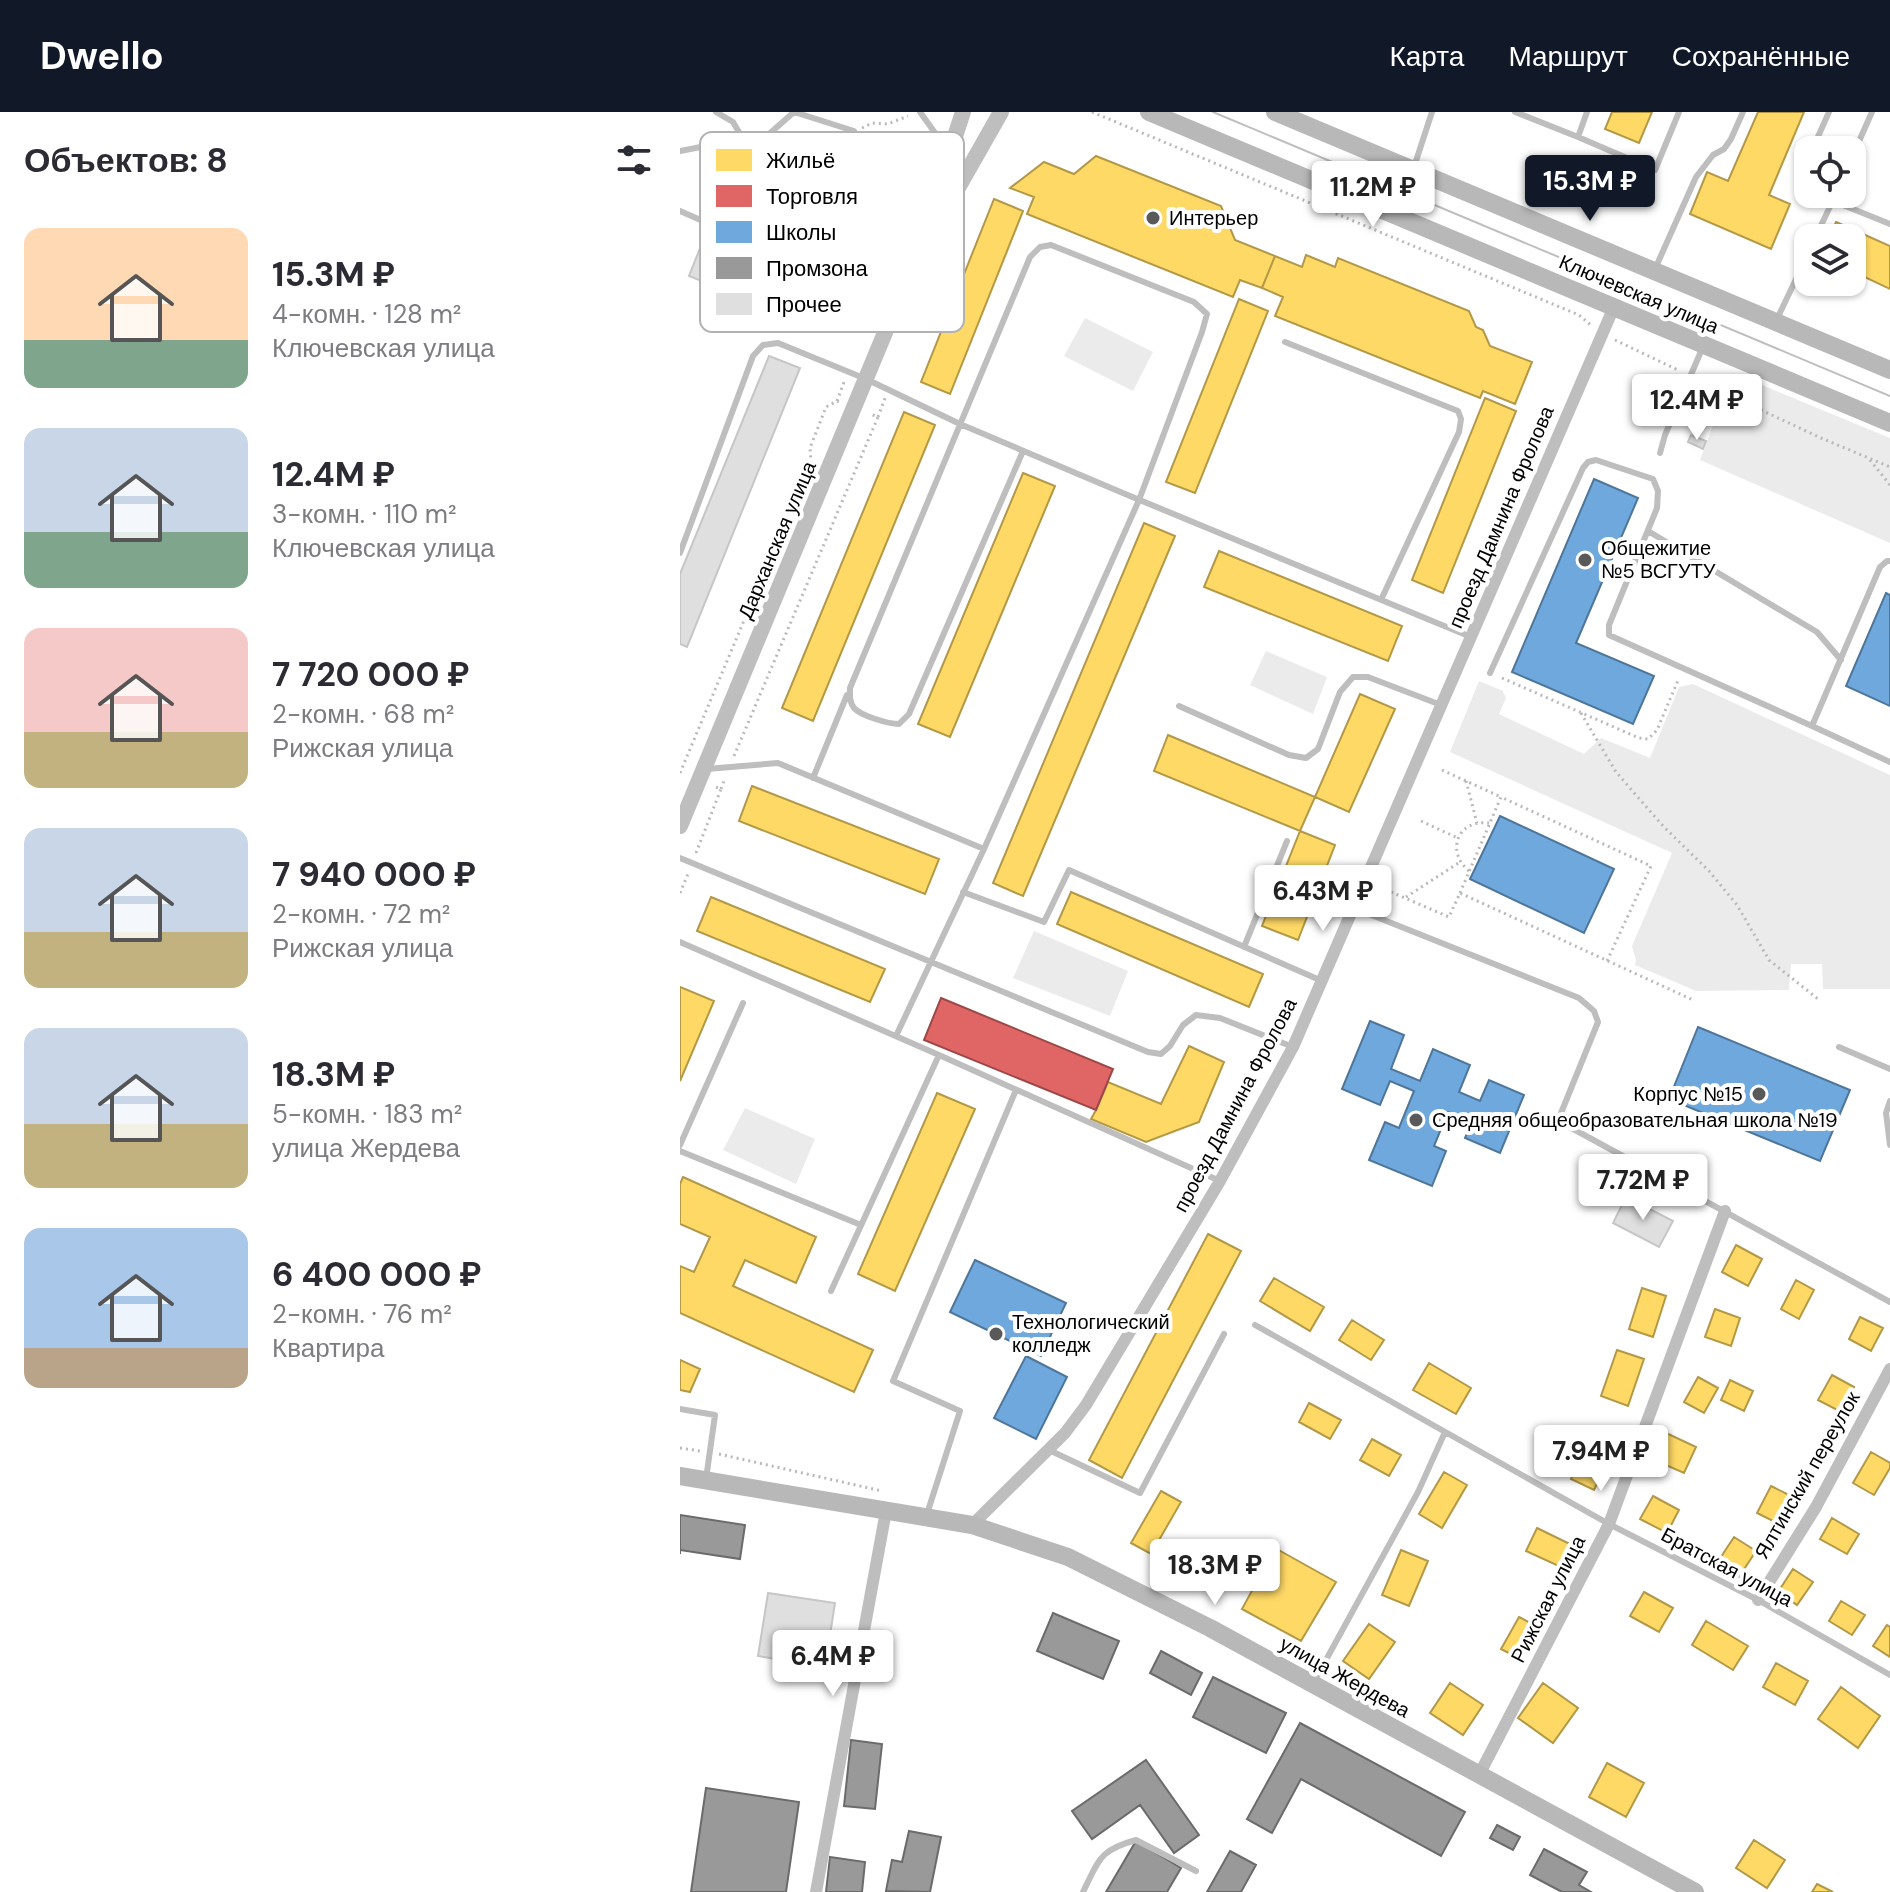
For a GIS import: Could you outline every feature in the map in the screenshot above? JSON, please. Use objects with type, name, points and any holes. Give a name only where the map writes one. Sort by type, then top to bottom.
[{"type":"main road","name":"Ключевская улица","points":[[1149,112],[1890,423]]},
{"type":"main road","name":"Ключевская улица","points":[[1275,112],[1890,370]]},
{"type":"main road","name":"улица Жердева","points":[[680,1476],[972,1525],[1068,1557],[1210,1628],[1695,1892]]},
{"type":"street","name":"Дарханская улица","points":[[956,132],[963,112]]},
{"type":"street","name":"Дарханская улица","points":[[964,177],[1001,112]]},
{"type":"street","name":"проезд Дамнина Фролова","points":[[972,1525],[1049,1450],[1086,1405],[1220,1181],[1293,1047],[1614,307]]},
{"type":"street","name":"Дарханская улица","points":[[680,826],[885,333]]},
{"type":"street","name":"Рижская улица","points":[[1479,1775],[1609,1524],[1725,1211]]},
{"type":"street","name":"Ялтинский переулок","points":[[1758,1600],[1816,1507],[1890,1369]]},
{"type":"street","points":[[816,1892],[886,1511]]},
{"type":"lane","points":[[716,112],[733,122],[739,132]]},
{"type":"lane","points":[[771,132],[794,112],[854,131]]},
{"type":"lane","points":[[920,112],[934,132]]},
{"type":"lane","points":[[1413,171],[1432,112]]},
{"type":"lane","points":[[1515,112],[1655,170],[1679,112]]},
{"type":"lane","points":[[1578,137],[1587,112]]},
{"type":"lane","points":[[1653,272],[1696,177],[1713,155],[1724,149],[1743,112]]},
{"type":"lane","points":[[1818,136],[1829,112]]},
{"type":"lane","points":[[1861,136],[1872,112]]},
{"type":"lane","points":[[680,151],[700,147]]},
{"type":"lane","points":[[1857,208],[1890,224]]},
{"type":"lane","points":[[680,211],[700,220]]},
{"type":"lane","points":[[813,778],[1030,257],[1040,247],[1051,245],[1194,302],[1207,314],[1205,323],[1139,500],[984,849],[896,1036]]},
{"type":"lane","points":[[1775,323],[1794,283]]},
{"type":"lane","points":[[1285,342],[1458,411],[1461,419],[1459,432],[1381,600]]},
{"type":"lane","points":[[680,553],[753,356],[763,345],[778,343],[866,379],[1023,451],[1471,637]]},
{"type":"lane","points":[[1660,453],[1704,346]]},
{"type":"lane","points":[[850,688],[850,700],[856,711],[891,724],[899,724],[909,714],[1023,451]]},
{"type":"lane","points":[[1490,673],[1583,468],[1588,462],[1596,460],[1653,479],[1658,491],[1657,508],[1609,625],[1609,635],[1890,762]]},
{"type":"lane","points":[[1648,531],[1817,632],[1841,660]]},
{"type":"lane","points":[[1812,726],[1880,567],[1890,561]]},
{"type":"lane","points":[[1179,706],[1289,755],[1306,758],[1318,749],[1340,692],[1353,677],[1368,677],[1441,705]]},
{"type":"lane","points":[[701,775],[778,763],[984,849]]},
{"type":"lane","points":[[1244,947],[1287,841]]},
{"type":"lane","points":[[680,858],[1148,1052],[1161,1054],[1183,1025],[1196,1015],[1220,1018],[1293,1047]]},
{"type":"lane","points":[[963,892],[1044,922],[1069,870],[1322,981]]},
{"type":"lane","points":[[1354,908],[1579,998],[1594,1011],[1598,1022],[1559,1118],[1566,1125],[1890,1302]]},
{"type":"lane","points":[[680,942],[1220,1181]]},
{"type":"lane","points":[[743,1003],[680,1148],[861,1225]]},
{"type":"lane","points":[[1839,1047],[1890,1069]]},
{"type":"lane","points":[[831,1291],[939,1055]]},
{"type":"lane","points":[[926,1517],[960,1411],[893,1381],[1016,1090]]},
{"type":"lane","points":[[1890,1101],[1886,1113],[1890,1145]]},
{"type":"lane","name":"Братская улица","points":[[1255,1325],[1609,1524],[1758,1600],[1890,1675]]},
{"type":"lane","points":[[1049,1450],[1140,1493],[1224,1334]]},
{"type":"lane","points":[[680,1409],[715,1415],[706,1481]]},
{"type":"lane","points":[[1312,1684],[1418,1492],[1445,1432]]},
{"type":"lane","points":[[1083,1892],[1101,1857],[1117,1845],[1136,1840],[1196,1871]]},
{"type":"path","points":[[854,131],[872,123],[888,124],[920,112]]},
{"type":"path","points":[[1092,112],[1579,315],[1602,335],[1890,467]]},
{"type":"path","points":[[837,401],[848,372]]},
{"type":"path","points":[[878,417],[889,390]]},
{"type":"path","points":[[1870,460],[1890,485]]},
{"type":"path","points":[[1490,673],[1639,738],[1648,739],[1657,730],[1684,668]]},
{"type":"path","points":[[1581,713],[1616,772],[1737,905],[1769,960],[1818,999]]},
{"type":"path","points":[[1442,770],[1651,866],[1607,961]]},
{"type":"path","points":[[680,775],[701,775],[721,789],[680,893]]},
{"type":"path","points":[[1466,781],[1477,823]]},
{"type":"path","points":[[1391,892],[1449,917],[1501,797]]},
{"type":"path","points":[[1421,821],[1458,838]]},
{"type":"path","points":[[1469,871],[1460,862],[1456,850],[1458,838],[1466,828],[1477,823],[1490,823]]},
{"type":"path","points":[[1404,898],[1460,862]]},
{"type":"path","points":[[1460,893],[1693,1000]]},
{"type":"path","points":[[680,1448],[882,1491]]},
{"type":"shaded area","points":[[1085,318],[1153,352],[1133,391],[1064,356]]},
{"type":"shaded area","points":[[1733,373],[1890,438],[1890,543],[1700,460]]},
{"type":"shaded area","points":[[1266,651],[1327,677],[1313,714],[1250,685]]},
{"type":"shaded area","points":[[1479,681],[1503,691],[1506,698],[1499,714],[1584,754],[1601,738],[1650,758],[1679,687],[1693,684],[1890,775],[1890,989],[1823,989],[1822,964],[1791,964],[1789,990],[1696,991],[1635,965],[1632,946],[1672,853],[1450,752]]},
{"type":"shaded area","points":[[1034,931],[1128,971],[1110,1016],[1013,978]]},
{"type":"shaded area","points":[[745,1108],[815,1139],[796,1184],[723,1150]]},
{"type":"building: Жильё","points":[[1612,112],[1652,112],[1639,143],[1605,129]]},
{"type":"building: Жильё","points":[[1758,112],[1804,112],[1769,195],[1790,204],[1771,249],[1690,214],[1707,172],[1728,181]]},
{"type":"building: Жильё","points":[[1096,156],[1221,206],[1235,240],[1275,256],[1262,288],[1240,280],[1233,297],[1027,214],[1034,197],[1010,188],[1044,162],[1074,174]]},
{"type":"building: Жильё","points":[[994,199],[1023,211],[950,394],[921,382],[941,332],[964,332],[964,274]]},
{"type":"building: Жильё","points":[[1866,235],[1890,246],[1890,289],[1866,278]]},
{"type":"building: Жильё","points":[[1306,255],[1335,267],[1338,258],[1469,311],[1490,346],[1532,362],[1515,404],[1483,391],[1480,398],[1275,316],[1283,297],[1262,288],[1275,256],[1302,267]]},
{"type":"building: Жильё","points":[[1239,299],[1268,311],[1195,493],[1166,482]]},
{"type":"building: Жильё","points":[[1485,398],[1516,411],[1443,593],[1412,580]]},
{"type":"building: Жильё","points":[[904,412],[935,425],[813,721],[782,708]]},
{"type":"building: Жильё","points":[[1023,473],[1055,486],[950,737],[918,724]]},
{"type":"building: Жильё","points":[[1144,523],[1175,536],[1023,896],[993,883]]},
{"type":"building: Жильё","points":[[1219,551],[1402,626],[1388,661],[1204,587]]},
{"type":"building: Жильё","points":[[1360,694],[1395,709],[1349,812],[1315,797]]},
{"type":"building: Жильё","points":[[1168,735],[1315,797],[1300,831],[1154,771]]},
{"type":"building: Жильё","points":[[752,786],[939,859],[925,894],[739,821]]},
{"type":"building: Жильё","points":[[1300,831],[1335,845],[1298,940],[1262,926]]},
{"type":"building: Жильё","points":[[1071,892],[1263,974],[1249,1007],[1057,924]]},
{"type":"building: Жильё","points":[[711,897],[885,969],[870,1002],[697,931]]},
{"type":"building: Жильё","points":[[680,987],[714,1001],[680,1081]]},
{"type":"building: Жильё","points":[[1189,1046],[1224,1062],[1199,1122],[1146,1142],[1091,1119],[1108,1082],[1161,1104]]},
{"type":"building: Жильё","points":[[937,1093],[975,1109],[895,1291],[858,1274]]},
{"type":"building: Жильё","points":[[683,1177],[816,1237],[796,1283],[745,1260],[733,1286],[873,1350],[854,1392],[680,1313],[680,1266],[694,1272],[710,1237],[680,1224],[680,1184]]},
{"type":"building: Жильё","points":[[1208,1234],[1241,1251],[1122,1478],[1089,1460]]},
{"type":"building: Жильё","points":[[1736,1245],[1762,1259],[1748,1286],[1722,1272]]},
{"type":"building: Жильё","points":[[1274,1278],[1324,1307],[1310,1331],[1260,1301]]},
{"type":"building: Жильё","points":[[1796,1280],[1814,1290],[1799,1319],[1781,1309]]},
{"type":"building: Жильё","points":[[1642,1288],[1666,1296],[1653,1337],[1629,1329]]},
{"type":"building: Жильё","points":[[1715,1309],[1740,1318],[1731,1346],[1705,1337]]},
{"type":"building: Жильё","points":[[1860,1317],[1883,1328],[1871,1351],[1849,1339]]},
{"type":"building: Жильё","points":[[1352,1320],[1384,1340],[1371,1360],[1339,1340]]},
{"type":"building: Жильё","points":[[1617,1350],[1644,1359],[1628,1406],[1601,1396]]},
{"type":"building: Жильё","points":[[680,1360],[700,1369],[690,1392],[680,1390]]},
{"type":"building: Жильё","points":[[1429,1363],[1471,1388],[1456,1414],[1413,1390]]},
{"type":"building: Жильё","points":[[1832,1375],[1854,1387],[1841,1412],[1818,1400]]},
{"type":"building: Жильё","points":[[1698,1377],[1718,1388],[1704,1413],[1684,1402]]},
{"type":"building: Жильё","points":[[1730,1380],[1753,1391],[1744,1411],[1721,1400]]},
{"type":"building: Жильё","points":[[1309,1403],[1341,1420],[1330,1439],[1299,1422]]},
{"type":"building: Жильё","points":[[1664,1432],[1696,1447],[1684,1473],[1652,1459]]},
{"type":"building: Жильё","points":[[1372,1439],[1401,1455],[1389,1476],[1360,1460]]},
{"type":"building: Жильё","points":[[1588,1443],[1611,1454],[1594,1490],[1571,1479]]},
{"type":"building: Жильё","points":[[1871,1452],[1890,1463],[1874,1495],[1853,1483]]},
{"type":"building: Жильё","points":[[1444,1472],[1467,1485],[1442,1528],[1419,1514]]},
{"type":"building: Жильё","points":[[1771,1486],[1793,1497],[1779,1524],[1757,1513]]},
{"type":"building: Жильё","points":[[1161,1491],[1181,1502],[1151,1554],[1131,1543]]},
{"type":"building: Жильё","points":[[1653,1496],[1679,1510],[1667,1533],[1640,1519]]},
{"type":"building: Жильё","points":[[1832,1518],[1859,1534],[1847,1554],[1820,1539]]},
{"type":"building: Жильё","points":[[1537,1528],[1574,1546],[1563,1568],[1526,1551]]},
{"type":"building: Жильё","points":[[1734,1537],[1756,1551],[1739,1577],[1717,1563]]},
{"type":"building: Жильё","points":[[1275,1548],[1336,1582],[1301,1641],[1242,1609]]},
{"type":"building: Жильё","points":[[1401,1550],[1428,1561],[1409,1606],[1382,1595]]},
{"type":"building: Жильё","points":[[1793,1569],[1813,1582],[1797,1605],[1778,1592]]},
{"type":"building: Жильё","points":[[1644,1592],[1673,1608],[1659,1632],[1630,1616]]},
{"type":"building: Жильё","points":[[1841,1601],[1865,1615],[1852,1635],[1829,1621]]},
{"type":"building: Жильё","points":[[1519,1617],[1538,1627],[1520,1659],[1501,1649]]},
{"type":"building: Жильё","points":[[1706,1621],[1748,1646],[1733,1670],[1692,1645]]},
{"type":"building: Жильё","points":[[1369,1624],[1395,1642],[1369,1679],[1343,1661]]},
{"type":"building: Жильё","points":[[1887,1625],[1890,1627],[1890,1657],[1873,1646]]},
{"type":"building: Жильё","points":[[1776,1663],[1808,1681],[1795,1705],[1763,1687]]},
{"type":"building: Жильё","points":[[1450,1683],[1483,1705],[1463,1735],[1430,1713]]},
{"type":"building: Жильё","points":[[1543,1683],[1578,1708],[1553,1743],[1518,1718]]},
{"type":"building: Жильё","points":[[1841,1687],[1880,1716],[1858,1748],[1818,1719]]},
{"type":"building: Жильё","points":[[1607,1763],[1644,1783],[1626,1817],[1589,1797]]},
{"type":"building: Жильё","points":[[1754,1840],[1785,1860],[1767,1888],[1736,1868]]},
{"type":"building: Жильё","points":[[1817,1884],[1833,1892],[1812,1892]]},
{"type":"building: Торговля","points":[[941,998],[1113,1069],[1096,1110],[924,1040]]},
{"type":"building: Школы","name":"Общежитие №5 ВСГУТУ","points":[[1594,479],[1638,498],[1576,643],[1654,676],[1633,724],[1512,672]]},
{"type":"building: Школы","points":[[1886,593],[1890,595],[1890,706],[1846,686]]},
{"type":"building: Школы","points":[[1500,816],[1614,869],[1584,933],[1470,879]]},
{"type":"building: Школы","points":[[1370,1021],[1404,1035],[1391,1069],[1420,1081],[1433,1049],[1470,1065],[1459,1092],[1480,1101],[1489,1080],[1524,1095],[1500,1153],[1465,1138],[1472,1122],[1448,1112],[1434,1146],[1446,1151],[1432,1186],[1369,1160],[1385,1122],[1399,1128],[1414,1091],[1390,1081],[1380,1105],[1342,1089]]},
{"type":"building: Школы","name":"Корпус №15","points":[[1698,1027],[1850,1090],[1820,1161],[1669,1099]]},
{"type":"building: Школы","points":[[975,1260],[1066,1303],[1041,1356],[950,1312]]},
{"type":"building: Школы","points":[[1026,1356],[1067,1377],[1036,1439],[994,1418]]},
{"type":"building: Промзона","points":[[680,1515],[745,1525],[740,1559],[680,1550]]},
{"type":"building: Промзона","points":[[1053,1613],[1119,1641],[1103,1679],[1037,1651]]},
{"type":"building: Промзона","points":[[1161,1651],[1202,1673],[1191,1695],[1150,1673]]},
{"type":"building: Промзона","points":[[1213,1677],[1286,1713],[1266,1753],[1193,1717]]},
{"type":"building: Промзона","points":[[1300,1723],[1465,1812],[1441,1856],[1301,1779],[1272,1833],[1247,1819]]},
{"type":"building: Промзона","points":[[851,1740],[882,1744],[875,1809],[844,1806]]},
{"type":"building: Промзона","points":[[1146,1760],[1199,1835],[1174,1853],[1140,1805],[1092,1839],[1072,1811]]},
{"type":"building: Промзона","points":[[706,1788],[799,1802],[786,1892],[691,1892]]},
{"type":"building: Промзона","points":[[1497,1825],[1520,1837],[1513,1850],[1490,1838]]},
{"type":"building: Промзона","points":[[909,1831],[941,1837],[930,1892],[886,1891],[892,1860],[902,1862]]},
{"type":"building: Промзона","points":[[1136,1841],[1181,1868],[1167,1892],[1106,1892]]},
{"type":"building: Промзона","points":[[1544,1849],[1587,1872],[1579,1885],[1591,1892],[1562,1892],[1530,1875]]},
{"type":"building: Промзона","points":[[1230,1851],[1256,1865],[1241,1892],[1207,1892]]},
{"type":"building: Промзона","points":[[830,1857],[865,1862],[862,1892],[826,1892]]},
{"type":"building: Прочее","points":[[700,248],[700,280],[689,276]]},
{"type":"building: Прочее","points":[[769,356],[800,368],[687,647],[680,644],[680,574]]},
{"type":"building: Прочее","points":[[1691,435],[1706,441],[1703,449],[1688,442]]},
{"type":"building: Прочее","points":[[1626,1197],[1673,1221],[1659,1247],[1613,1223]]},
{"type":"building: Прочее","points":[[768,1593],[835,1603],[825,1667],[758,1656]]},
{"type":"tram line","points":[[1213,112],[1890,396]]},
{"type":"place","name":"Интерьер","points":[[1153,218]]},
{"type":"place","name":"Общежитие №5 ВСГУТУ","points":[[1585,560]]},
{"type":"place","name":"Корпус №15","points":[[1759,1094]]},
{"type":"place","name":"Средняя общеобразовательная школа №19","points":[[1416,1120]]},
{"type":"place","name":"Технологический колледж","points":[[996,1334]]}]
